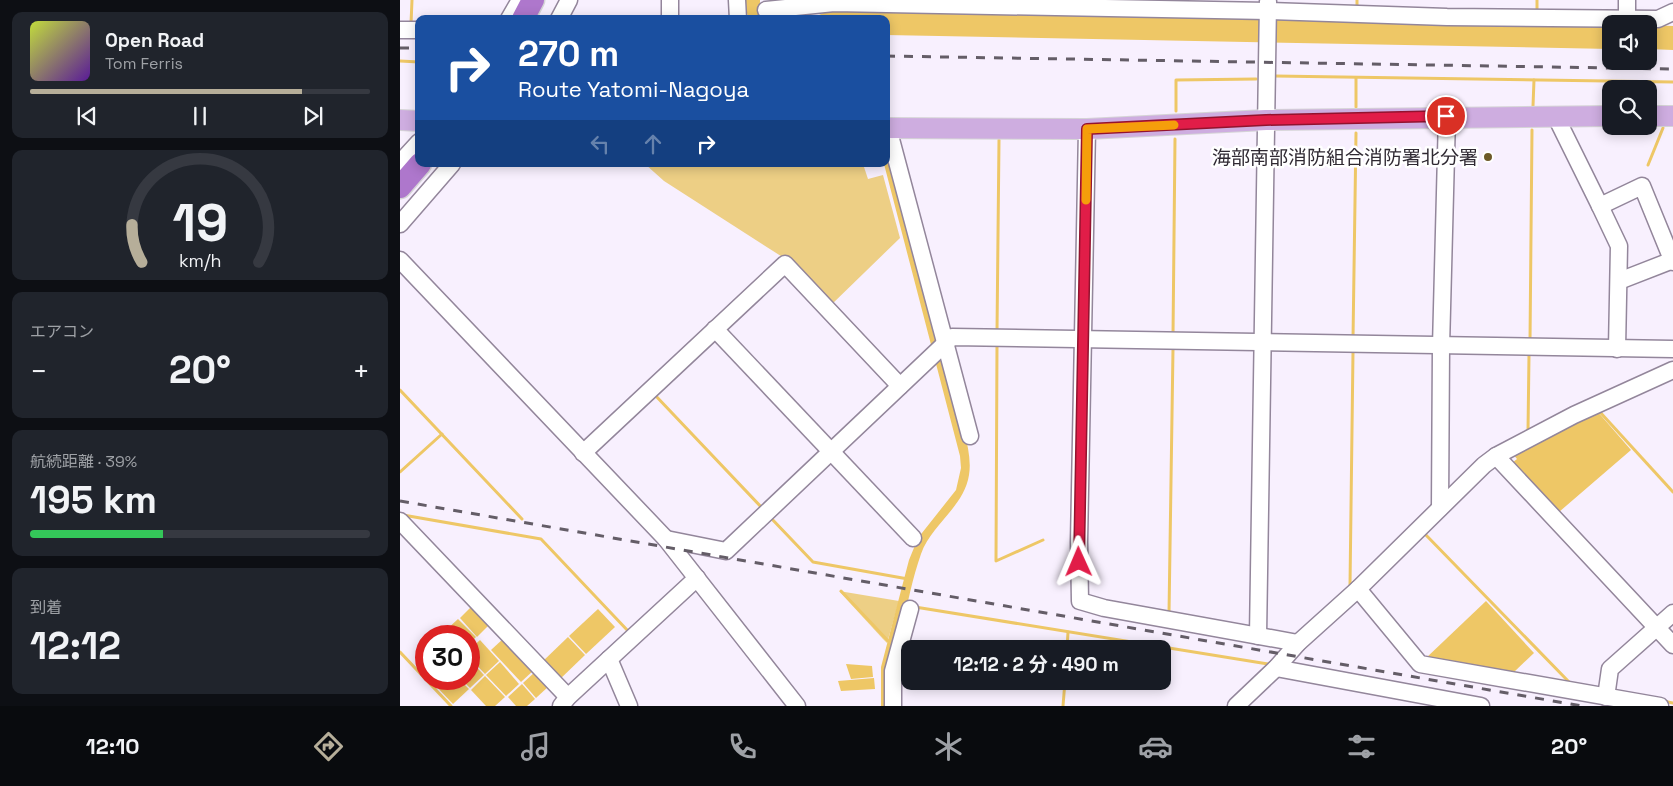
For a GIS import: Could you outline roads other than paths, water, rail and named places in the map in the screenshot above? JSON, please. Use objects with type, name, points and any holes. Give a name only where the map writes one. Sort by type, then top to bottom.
[{"type":"highway","points":[[524,15],[533,0]]},
{"type":"highway","points":[[400,187],[417,167]]},
{"type":"main road","points":[[890,128],[1087,129],[1266,120],[1446,116],[1602,116]]},
{"type":"main road","points":[[1657,116],[1673,116]]},
{"type":"main road","points":[[400,120],[415,121]]},
{"type":"street","points":[[511,15],[520,0]]},
{"type":"street","points":[[561,15],[569,0]]},
{"type":"street","points":[[670,0],[670,15]]},
{"type":"street","points":[[737,0],[738,15]]},
{"type":"street","points":[[1626,15],[1627,0]]},
{"type":"street","points":[[764,10],[834,3],[1268,10],[1448,17],[1602,18]]},
{"type":"street","points":[[1258,636],[1268,10]]},
{"type":"street","points":[[1657,19],[1673,12]]},
{"type":"street","points":[[400,30],[415,30]]},
{"type":"street","points":[[1440,508],[1440,347],[1446,116]]},
{"type":"street","points":[[1556,117],[1619,246],[1617,349]]},
{"type":"street","points":[[1087,129],[1079,542],[1080,601],[1087,604],[1298,643]]},
{"type":"street","points":[[890,140],[940,348],[970,436]]},
{"type":"street","points":[[400,163],[415,146]]},
{"type":"street","points":[[400,224],[449,167]]},
{"type":"street","points":[[1600,206],[1642,186],[1673,261],[1619,281]]},
{"type":"street","points":[[400,260],[666,539],[797,706]]},
{"type":"street","points":[[584,453],[785,264],[900,386]]},
{"type":"street","points":[[715,329],[913,538]]},
{"type":"street","points":[[666,539],[726,551],[952,337],[1440,347],[1673,349]]},
{"type":"street","points":[[1236,706],[1276,668],[1298,643],[1358,589],[1496,456],[1574,415],[1673,370]]},
{"type":"street","points":[[1496,456],[1673,644]]},
{"type":"street","points":[[400,521],[564,701],[697,578]]},
{"type":"street","points":[[1358,589],[1420,664],[1660,706]]},
{"type":"street","points":[[893,706],[893,671],[910,608]]},
{"type":"street","points":[[1606,697],[1610,669],[1673,613]]},
{"type":"street","points":[[609,659],[629,706]]},
{"type":"street","points":[[1276,668],[1414,700],[1481,706]]},
{"type":"waterway","points":[[411,24],[412,0]]},
{"type":"waterway","points":[[1357,0],[1357,7]]},
{"type":"waterway","points":[[1537,0],[1537,10]]},
{"type":"waterway","points":[[400,61],[415,62]]},
{"type":"waterway","points":[[1275,76],[1673,82]]},
{"type":"waterway","points":[[1356,78],[1356,107]]},
{"type":"waterway","points":[[1176,111],[1176,80],[1256,79]]},
{"type":"waterway","points":[[1533,106],[1534,80]]},
{"type":"waterway","points":[[1648,165],[1663,128]]},
{"type":"waterway","points":[[1530,341],[1532,130]]},
{"type":"waterway","points":[[1353,339],[1356,133]]},
{"type":"waterway","points":[[1173,336],[1175,139]]},
{"type":"waterway","points":[[997,332],[999,140]]},
{"type":"waterway","points":[[997,344],[996,561],[1043,540]]},
{"type":"waterway","points":[[1169,614],[1173,349]]},
{"type":"waterway","points":[[1350,586],[1353,352]]},
{"type":"waterway","points":[[1528,431],[1529,355]]},
{"type":"waterway","points":[[400,390],[522,519]]},
{"type":"waterway","points":[[654,394],[763,509]]},
{"type":"waterway","points":[[1599,411],[1673,492]]},
{"type":"waterway","points":[[400,472],[442,434]]},
{"type":"waterway","points":[[403,515],[541,539],[629,632]]},
{"type":"waterway","points":[[770,517],[813,562],[908,579]]},
{"type":"waterway","points":[[1424,533],[1570,683]]},
{"type":"waterway","points":[[841,591],[891,644]]},
{"type":"waterway","points":[[915,607],[1268,664]]},
{"type":"waterway","points":[[1068,632],[1068,640]]},
{"type":"waterway","points":[[400,652],[451,706]]},
{"type":"waterway","points":[[1063,706],[1064,690]]},
{"type":"waterway","points":[[1663,701],[1673,703]]},
{"type":"railway","points":[[400,48],[415,48]]},
{"type":"railway","points":[[890,56],[1673,69]]},
{"type":"railway","points":[[400,501],[1582,706]]},
{"type":"place","name":"海部南部消防組合消防署北分署","points":[[1488,157]]}]
